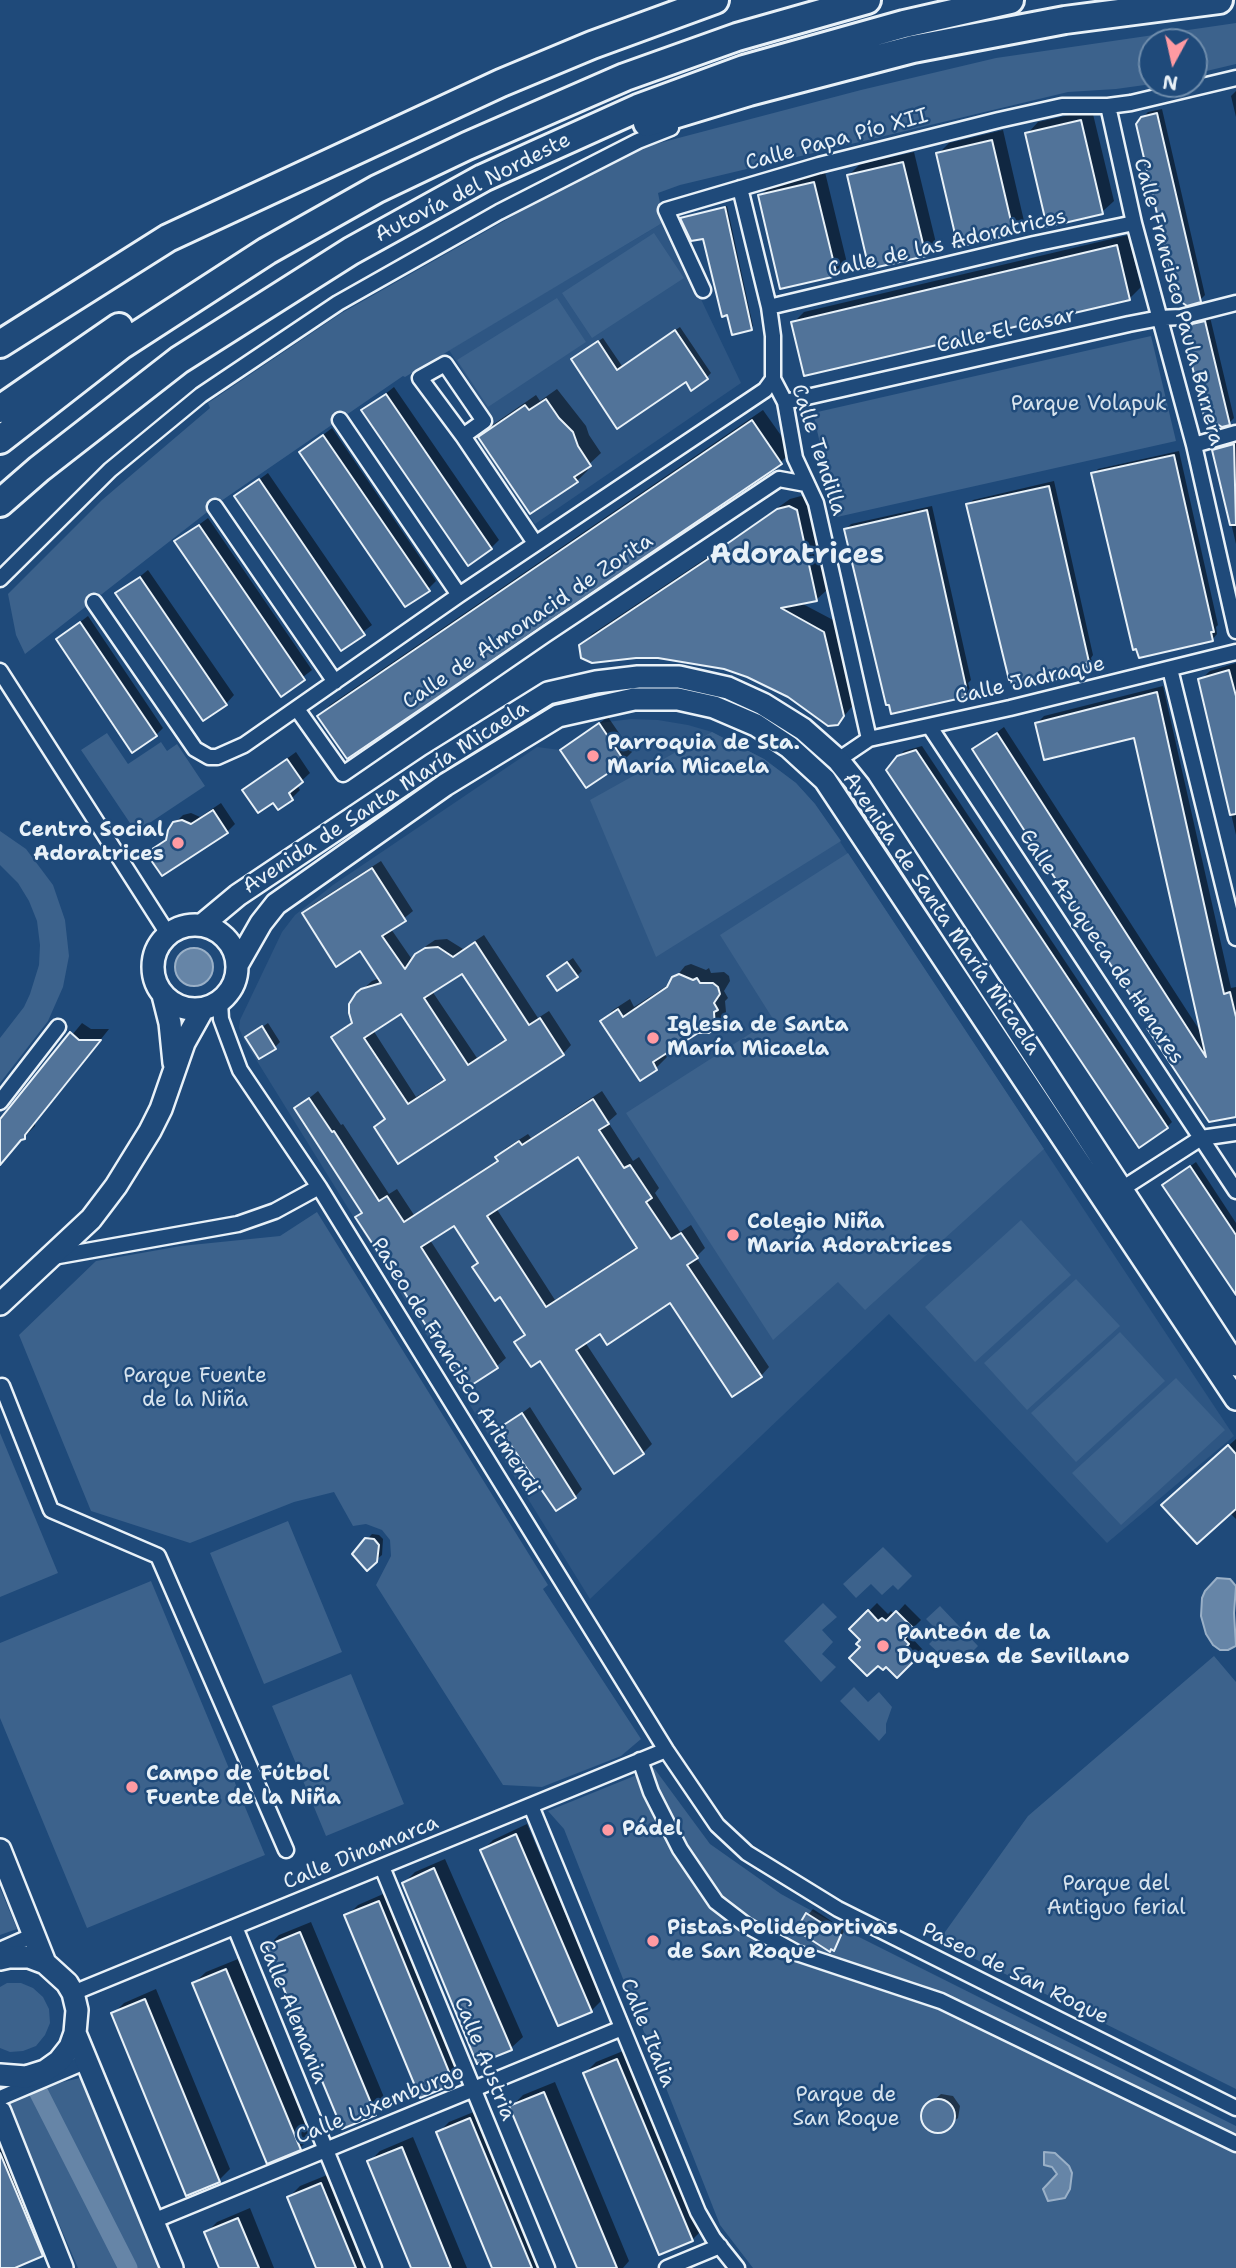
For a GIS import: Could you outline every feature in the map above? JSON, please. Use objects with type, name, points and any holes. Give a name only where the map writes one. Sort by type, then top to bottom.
[{"type":"highway","points":[[0,344],[168,237],[501,83],[592,45],[715,0]]},
{"type":"highway","name":"Autovía del Nordeste","points":[[0,440],[122,345],[267,251],[377,189],[478,141],[625,77],[737,37],[867,0]]},
{"type":"highway","name":"Autovía del Nordeste","points":[[0,503],[39,469],[179,360],[351,251],[483,178],[628,112],[744,69],[904,24],[1010,0]]},
{"type":"highway","points":[[223,332],[349,269],[492,192],[640,125],[913,49],[1065,20],[1219,0]]},
{"type":"highway","points":[[0,363],[57,324],[282,184]]},
{"type":"highway","points":[[0,410],[169,293],[267,251]]},
{"type":"street","points":[[0,579],[110,470],[201,396],[338,303],[522,200],[638,141],[670,129],[754,102],[1065,20]]},
{"type":"street","name":"Calle Papa Pío XII","points":[[703,290],[666,209],[908,142],[1062,106],[1108,106],[1152,99],[1236,78]]},
{"type":"street","name":"Calle Francisco Paula Barrera","points":[[1108,106],[1134,223],[1194,445],[1236,631]]},
{"type":"street","points":[[94,602],[188,740],[202,754],[217,757],[235,750],[535,543],[757,396],[773,379],[775,352],[769,307],[740,187]]},
{"type":"street","name":"Calle de las Adoratrices","points":[[769,307],[1134,223]]},
{"type":"street","name":"Calle El Casar","points":[[785,402],[1236,303]]},
{"type":"street","points":[[463,436],[484,421],[445,364],[420,378],[463,436],[535,543]]},
{"type":"street","name":"Calle Tendilla","points":[[773,379],[785,402],[795,458],[816,503],[869,739]]},
{"type":"street","points":[[340,419],[459,595]]},
{"type":"street","points":[[1194,445],[1236,433]]},
{"type":"street","name":"Calle de Almonacid de Zorita","points":[[297,709],[344,774],[544,635],[779,479],[806,484]]},
{"type":"street","points":[[215,507],[335,682]]},
{"type":"street","name":"Calle Jadraque","points":[[838,760],[869,739],[930,727],[1236,652]]},
{"type":"street","points":[[1170,669],[1236,938]]},
{"type":"street","points":[[0,671],[169,934]]},
{"type":"street","name":"Avenida de Santa María Micaela","points":[[202,925],[217,911],[272,872],[432,765],[548,693],[596,682],[638,677],[679,677],[728,688],[764,704],[803,729],[838,760],[859,786],[1236,1366]]},
{"type":"street","name":"Avenida de Santa María Micaela","points":[[237,965],[261,923],[276,904],[445,785],[558,716],[634,699],[678,699],[714,707],[756,725],[789,747],[825,780],[1236,1399]]},
{"type":"street","name":"Calle Azuqueca de Henares","points":[[930,727],[1236,1191]]},
{"type":"street","points":[[0,1304],[91,1219],[116,1186],[150,1131],[192,1027],[233,986],[237,965],[235,954],[222,935],[202,925],[190,925],[169,934],[161,941],[153,960],[155,981],[163,995],[170,1023],[174,1066]]},
{"type":"street","points":[[163,995],[183,1009],[212,1005]]},
{"type":"street","name":"Paseo de Francisco Aritmendi","points":[[212,1005],[221,1019],[240,1070],[319,1187],[666,1750]]},
{"type":"street","points":[[0,1102],[58,1027]]},
{"type":"street","points":[[1103,1201],[1201,1138],[1236,1133]]},
{"type":"street","points":[[52,1257],[251,1220],[275,1211],[319,1187]]},
{"type":"street","points":[[2,1386],[51,1510],[158,1556],[286,1850]]},
{"type":"street","name":"Calle Dinamarca","points":[[73,1993],[666,1750]]},
{"type":"street","name":"Paseo de San Roque","points":[[666,1750],[717,1825],[747,1853],[838,1909],[1236,2108]]},
{"type":"street","points":[[640,1760],[651,1792],[680,1849],[716,1902],[746,1925],[797,1953],[941,2001],[1236,2144]]},
{"type":"street","name":"Calle Italia","points":[[530,1806],[698,2212],[737,2268]]},
{"type":"street","points":[[0,1850],[45,1963]]},
{"type":"street","name":"Calle Austria","points":[[382,1867],[547,2268]]},
{"type":"street","name":"Calle Alemania","points":[[235,1927],[374,2268]]},
{"type":"street","points":[[0,1950],[34,1935]]},
{"type":"street","points":[[0,1959],[9,1956],[29,1957],[45,1963],[57,1972],[73,1993],[77,2010],[75,2033],[70,2047],[59,2061],[44,2071],[26,2077],[0,2075]]},
{"type":"street","name":"Calle Luxemburgo","points":[[153,2221],[622,2028]]},
{"type":"street","points":[[75,2033],[172,2268]]},
{"type":"street","points":[[0,2098],[87,2062]]},
{"type":"street","points":[[0,2112],[62,2268]]},
{"type":"street","points":[[667,2268],[720,2246]]},
{"type":"shaded area","points":[[664,222],[741,383],[535,524],[474,436],[495,422],[449,350]]},
{"type":"shaded area","name":"Colegio Niña María Adoratrices","points":[[631,719],[658,720],[712,732],[764,759],[796,783],[815,804],[1234,1436],[1107,1543],[889,1314],[590,1599],[244,1040],[239,1028],[240,1020],[282,932],[295,915],[333,885],[537,747],[560,750],[599,723]]},
{"type":"shaded area","points":[[194,948],[207,954],[213,967],[207,980],[194,986],[181,980],[175,967],[181,954]]},
{"type":"shaded area","points":[[1217,1578],[1230,1579],[1236,1586],[1236,1646],[1228,1650],[1220,1650],[1213,1645],[1206,1634],[1201,1616],[1202,1598]]},
{"type":"shaded area","points":[[1044,2152],[1055,2153],[1069,2166],[1072,2173],[1070,2189],[1065,2198],[1048,2201],[1043,2189],[1057,2174],[1052,2167],[1044,2165]]},
{"type":"green space","points":[[1236,23],[1236,64],[1208,71],[1208,28],[1202,28]]},
{"type":"green space","points":[[1138,37],[1138,86],[1068,92],[680,185],[658,193],[664,222],[403,376],[224,499],[25,654],[16,635],[8,594],[102,500],[210,408],[208,403],[340,314],[573,182],[648,146],[996,58]]},
{"type":"green space","points":[[654,233],[684,278],[592,338],[562,293]]},
{"type":"green space","points":[[557,298],[586,342],[488,407],[457,360]]},
{"type":"green space","name":"Parque Volapuk","points":[[1151,336],[1176,441],[837,517],[813,413]]},
{"type":"green space","points":[[712,732],[764,759],[796,783],[815,804],[841,841],[656,957],[590,800]]},
{"type":"green space","points":[[107,733],[128,764],[161,742],[167,751],[177,744],[205,786],[136,832],[81,750]]},
{"type":"green space","points":[[0,831],[26,849],[53,885],[65,920],[69,956],[63,987],[48,1021],[0,1083],[0,1038],[24,1007],[30,994],[39,965],[40,945],[37,921],[29,901],[18,883],[0,865]]},
{"type":"green space","points":[[848,853],[1044,1149],[865,1310],[838,1282],[773,1340],[626,1113],[773,1019],[720,935]]},
{"type":"green space","name":"Parque Fuente de la Niña","points":[[317,1212],[548,1585],[543,1589],[641,1739],[621,1756],[542,1787],[503,1785],[376,1585],[391,1556],[390,1540],[382,1530],[366,1524],[353,1526],[334,1492],[294,1502],[190,1543],[91,1511],[19,1335],[96,1261],[181,1246],[280,1236]]},
{"type":"green space","points":[[1021,1220],[1071,1275],[975,1362],[925,1307]]},
{"type":"green space","points":[[1076,1279],[1120,1326],[1027,1410],[984,1363]]},
{"type":"green space","points":[[1120,1332],[1165,1381],[1076,1462],[1031,1413]]},
{"type":"green space","points":[[1176,1378],[1225,1430],[1121,1525],[1072,1473]]},
{"type":"green space","points":[[0,1433],[58,1573],[0,1597]]},
{"type":"green space","points":[[288,1521],[342,1652],[264,1684],[210,1553]]},
{"type":"green space","points":[[883,1547],[912,1576],[898,1590],[893,1585],[882,1595],[871,1584],[856,1598],[843,1584]]},
{"type":"green space","name":"Campo de Fútbol Fuente de la Niña","points":[[151,1581],[265,1855],[87,1928],[0,1718],[0,1643]]},
{"type":"green space","points":[[823,1603],[837,1617],[822,1630],[833,1642],[822,1654],[836,1667],[821,1682],[784,1641]]},
{"type":"green space","points":[[940,1606],[978,1646],[971,1653],[944,1658],[929,1644],[940,1633],[926,1619]]},
{"type":"green space","name":"Parque del Antiguo ferial","points":[[1214,1656],[1236,1682],[1236,2089],[947,1945],[940,1939],[1028,1816]]},
{"type":"green space","points":[[351,1674],[404,1804],[326,1836],[272,1706]]},
{"type":"green space","points":[[854,1687],[868,1702],[879,1692],[892,1707],[886,1733],[879,1741],[840,1701]]},
{"type":"green space","name":"Parque de San Roque","points":[[654,1768],[710,1844],[781,1894],[859,1937],[1236,2126],[1236,2268],[753,2268],[720,2225],[564,1829],[548,1811]]},
{"type":"green space","points":[[0,1888],[17,1929],[0,1935]]},
{"type":"green space","points":[[7,1983],[21,1983],[33,1988],[43,1997],[49,2009],[50,2023],[45,2035],[36,2046],[23,2051],[10,2052],[0,2048],[0,1987]]},
{"type":"green space","points":[[84,2077],[159,2268],[78,2268],[4,2096]]},
{"type":"building","points":[[1157,113],[1201,302],[1187,306],[1177,299],[1136,124],[1141,117]]},
{"type":"building","points":[[1081,120],[1103,214],[1047,227],[1025,133]]},
{"type":"building","points":[[992,140],[1014,234],[958,247],[936,153]]},
{"type":"building","points":[[903,162],[926,256],[869,269],[847,175]]},
{"type":"building","points":[[814,182],[837,276],[780,289],[758,195]]},
{"type":"building","points":[[725,207],[752,330],[732,335],[727,315],[722,317],[703,239],[691,241],[680,218]]},
{"type":"building","points":[[1117,245],[1130,300],[804,376],[791,322]]},
{"type":"building","points":[[1205,321],[1230,425],[1222,427],[1204,416],[1185,336],[1192,324]]},
{"type":"building","points":[[675,330],[708,379],[691,391],[686,382],[617,429],[571,359],[598,341],[617,370]]},
{"type":"building","points":[[386,394],[492,549],[468,566],[361,410]]},
{"type":"building","points":[[546,399],[573,432],[578,446],[591,466],[574,477],[578,482],[530,514],[478,437],[525,405],[529,410]]},
{"type":"building","points":[[752,420],[782,464],[347,759],[317,716]]},
{"type":"building","points":[[323,435],[430,591],[405,607],[299,452]]},
{"type":"building","points":[[1234,444],[1236,525],[1230,525],[1212,450]]},
{"type":"building","points":[[1174,455],[1214,632],[1211,632],[1213,641],[1139,658],[1136,649],[1133,650],[1091,473]]},
{"type":"building","points":[[259,479],[365,635],[341,651],[234,496]]},
{"type":"building","points":[[1049,486],[1089,662],[1086,663],[1088,672],[1013,689],[966,504]]},
{"type":"building","points":[[789,506],[797,510],[817,601],[781,608],[824,632],[844,716],[838,725],[828,726],[788,697],[724,669],[658,658],[592,663],[581,658],[579,645],[708,559],[777,509]]},
{"type":"building","points":[[927,510],[966,697],[891,714],[889,705],[886,705],[844,529]]},
{"type":"building","points":[[199,525],[305,680],[281,697],[174,541]]},
{"type":"building","points":[[140,577],[227,705],[203,721],[115,593]]},
{"type":"building","points":[[80,622],[157,736],[132,753],[56,639]]},
{"type":"building","points":[[1229,670],[1236,696],[1236,814],[1230,815],[1198,679]]},
{"type":"building","points":[[1157,692],[1224,994],[1230,992],[1236,1017],[1236,1117],[1209,1122],[972,749],[997,733],[1206,1057],[1134,738],[1044,760],[1035,723]]},
{"type":"building","name":"Parroquia de Sta. María Micaela","points":[[599,723],[625,762],[586,788],[560,750]]},
{"type":"building","points":[[916,750],[1168,1128],[1139,1148],[886,770],[897,756]]},
{"type":"building","points":[[287,759],[303,782],[289,793],[293,800],[278,810],[273,803],[258,813],[242,790]]},
{"type":"building","name":"Centro Social Adoratrices","points":[[213,810],[228,833],[162,876],[146,853],[166,840],[173,822],[182,820],[191,824]]},
{"type":"building","points":[[372,868],[406,921],[382,936],[405,969],[415,954],[425,948],[438,947],[453,957],[475,942],[529,1025],[540,1018],[564,1055],[398,1164],[374,1127],[385,1119],[331,1037],[352,1023],[349,1004],[356,993],[381,983],[360,951],[336,967],[302,913]],"holes":[[[462,974],[506,1040],[468,1065],[424,998]],[[401,1014],[445,1080],[408,1104],[364,1038]]]},
{"type":"building","points":[[567,962],[578,977],[557,991],[547,976]]},
{"type":"building","name":"Iglesia de Santa María Micaela","points":[[679,974],[693,980],[697,978],[700,983],[713,983],[718,987],[720,994],[714,1003],[718,1010],[714,1012],[715,1028],[709,1033],[698,1033],[653,1062],[657,1070],[640,1081],[600,1021],[618,1009],[623,1017],[667,987],[672,977]]},
{"type":"building","points":[[262,1026],[276,1049],[259,1059],[245,1037]]},
{"type":"building","points":[[70,1032],[79,1040],[101,1040],[25,1135],[25,1139],[21,1140],[0,1165],[0,1119]]},
{"type":"building","points":[[309,1098],[332,1132],[334,1131],[379,1201],[387,1196],[404,1222],[498,1161],[495,1157],[519,1141],[522,1145],[593,1099],[609,1124],[599,1130],[624,1168],[630,1165],[652,1198],[646,1202],[671,1239],[681,1233],[698,1258],[687,1265],[762,1377],[732,1397],[670,1303],[607,1345],[600,1334],[576,1350],[644,1454],[614,1474],[540,1361],[531,1367],[514,1342],[525,1335],[500,1297],[495,1301],[472,1267],[478,1263],[454,1226],[421,1247],[498,1368],[467,1388],[355,1217],[362,1213],[294,1108]],"holes":[[[578,1157],[637,1248],[546,1307],[487,1216]]]},
{"type":"building","points":[[1190,1166],[1236,1235],[1236,1295],[1162,1185]]},
{"type":"building","points":[[522,1413],[576,1498],[556,1511],[499,1428]]},
{"type":"building","points":[[1228,1445],[1236,1454],[1236,1509],[1197,1544],[1161,1505]]},
{"type":"building","points":[[365,1538],[374,1539],[379,1545],[377,1562],[367,1571],[352,1554]]},
{"type":"building","name":"Panteón de la Duquesa de Sevillano","points":[[868,1610],[878,1621],[882,1618],[886,1621],[896,1611],[914,1629],[904,1639],[909,1644],[905,1648],[916,1659],[897,1678],[886,1667],[883,1670],[878,1666],[867,1676],[849,1658],[860,1647],[856,1644],[860,1640],[849,1629]]},
{"type":"building","points":[[516,1834],[592,2012],[558,2026],[480,1850]]},
{"type":"building","points":[[434,1868],[512,2050],[477,2064],[402,1883]]},
{"type":"building","points":[[379,1901],[454,2084],[420,2098],[344,1915]]},
{"type":"building","points":[[806,1913],[841,1935],[834,1951],[831,1949],[830,1952],[796,1930]]},
{"type":"building","points":[[300,1932],[376,2115],[342,2129],[266,1946]]},
{"type":"building","points":[[226,1969],[301,2150],[267,2164],[192,1983]]},
{"type":"building","points":[[145,1999],[220,2182],[186,2196],[111,2013]]},
{"type":"building","points":[[617,2059],[693,2241],[659,2255],[583,2073]]},
{"type":"building","points":[[544,2092],[617,2268],[577,2268],[509,2106]]},
{"type":"building","points":[[938,2099],[950,2104],[955,2116],[950,2128],[938,2133],[926,2128],[921,2116],[926,2104]]},
{"type":"building","points":[[470,2118],[532,2268],[492,2268],[436,2132]]},
{"type":"building","points":[[402,2147],[451,2268],[411,2268],[367,2161]]},
{"type":"building","points":[[0,2153],[43,2256],[15,2268],[0,2268]]},
{"type":"building","points":[[321,2183],[356,2268],[316,2268],[287,2197]]},
{"type":"building","points":[[238,2218],[259,2268],[219,2268],[204,2232]]},
{"type":"waterway","points":[[38,2091],[128,2268]]},
{"type":"place","name":"Parroquia de Sta. María Micaela","points":[[593,756]]},
{"type":"place","name":"Centro Social Adoratrices","points":[[178,843]]},
{"type":"place","name":"Iglesia de Santa María Micaela","points":[[653,1038]]},
{"type":"place","name":"Colegio Niña María Adoratrices","points":[[733,1235]]},
{"type":"place","name":"Panteón de la Duquesa de Sevillano","points":[[883,1646]]},
{"type":"place","name":"Campo de Fútbol Fuente de la Niña","points":[[132,1787]]},
{"type":"place","name":"Pádel","points":[[608,1830]]},
{"type":"place","name":"Pistas Polideportivas de San Roque","points":[[653,1941]]},
{"type":"district","name":"Adoratrices","points":[[797,556]]}]
